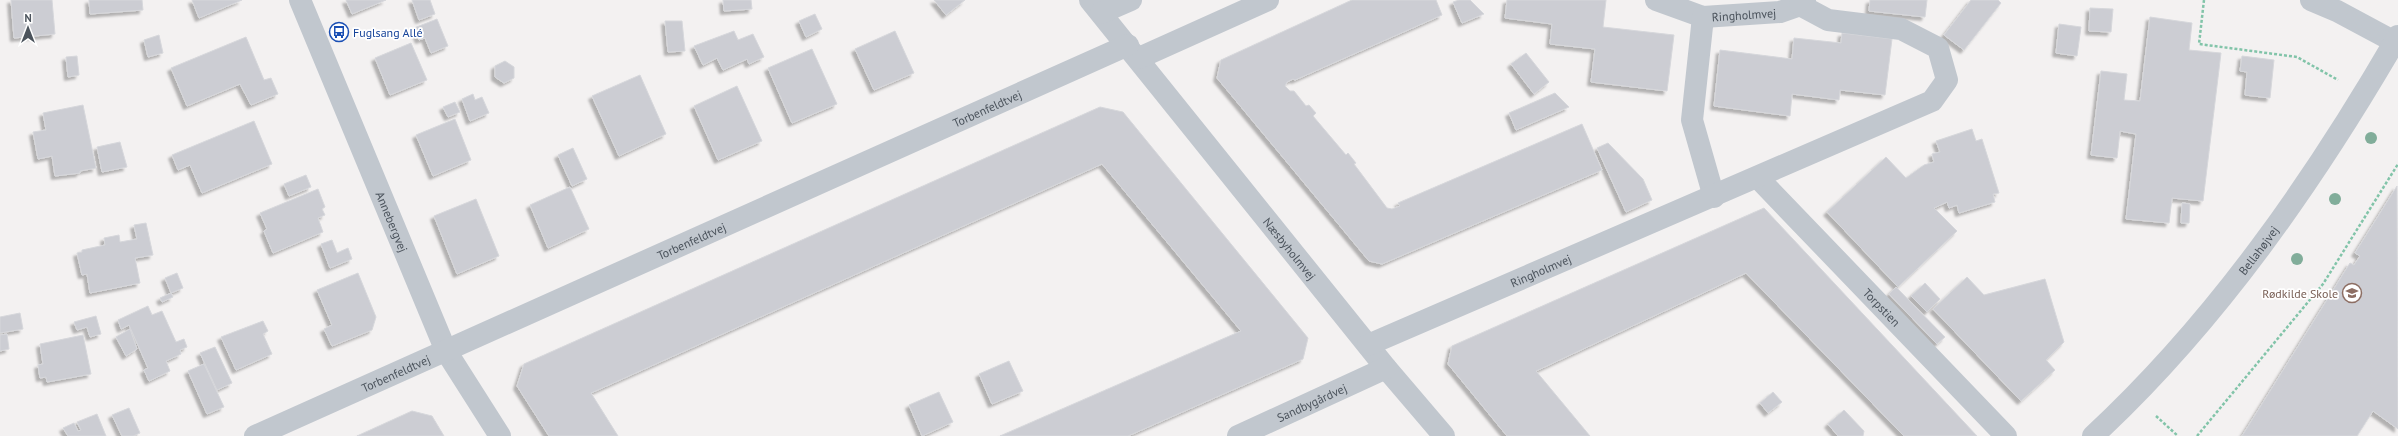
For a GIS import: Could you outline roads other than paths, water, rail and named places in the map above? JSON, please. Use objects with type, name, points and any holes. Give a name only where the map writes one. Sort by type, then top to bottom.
[{"type":"street","name":"Annebergvej","points":[[300,0],[446,351],[500,436]]},
{"type":"street","points":[[1096,7],[1132,0]]},
{"type":"street","points":[[1133,52],[1268,0]]},
{"type":"street","name":"Ringholmvej","points":[[1368,345],[1758,178],[1932,101],[1947,80],[1938,48],[1901,29],[1828,20],[1803,3],[1780,12],[1704,17],[1656,0]]},
{"type":"street","name":"Bellahøjvej","points":[[2106,431],[2230,289],[2315,170],[2396,39],[2311,0]]},
{"type":"street","name":"Næsbyholmvej","points":[[1096,7],[1386,368],[1444,436]]},
{"type":"street","name":"Ringholmvej","points":[[1704,17],[1692,120],[1714,197]]},
{"type":"street","name":"Torbenfeldtvej","points":[[255,436],[446,351],[1133,52]]},
{"type":"street","name":"Torpstien","points":[[1758,178],[2006,436]]},
{"type":"street","name":"Sandbygårdvej","points":[[1238,436],[1386,368]]},
{"type":"place","name":"Fuglsang Allé","points":[[339,32]]},
{"type":"place","name":"Rødkilde Skole","points":[[2352,293]]}]
